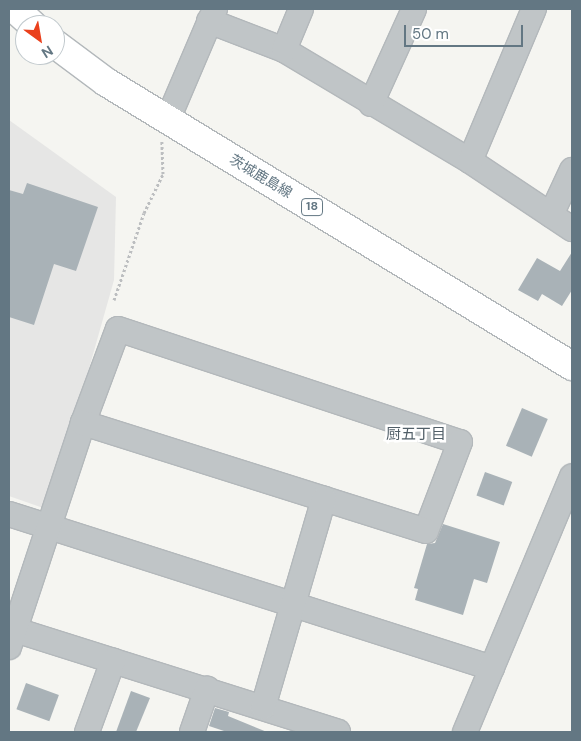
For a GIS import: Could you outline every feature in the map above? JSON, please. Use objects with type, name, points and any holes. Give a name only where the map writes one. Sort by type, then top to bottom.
[{"type":"main road","name":"茨城鹿島線","points":[[65,51],[165,130],[572,366]]},
{"type":"street","points":[[284,50],[301,9]]},
{"type":"street","points":[[371,104],[414,9]]},
{"type":"street","points":[[470,161],[534,9]]},
{"type":"street","points":[[165,130],[212,15],[284,50],[371,104],[470,161],[572,229]]},
{"type":"street","points":[[551,215],[572,170]]},
{"type":"street","points":[[83,423],[426,531],[460,442],[118,329],[83,423],[50,527],[11,635],[113,661],[207,689],[338,732]]},
{"type":"street","points":[[465,732],[572,476]]},
{"type":"street","points":[[263,707],[324,499]]},
{"type":"street","points":[[9,514],[492,668]]},
{"type":"street","points":[[87,732],[113,661]]},
{"type":"street","points":[[192,732],[207,689]]},
{"type":"path","points":[[114,300],[144,213],[163,174],[165,130]]},
{"type":"shaded area","points":[[9,120],[116,197],[114,280],[49,510],[9,496]]},
{"type":"building","points":[[27,183],[98,207],[76,271],[54,264],[34,325],[9,317],[9,190],[23,194]]},
{"type":"building","points":[[572,252],[572,290],[562,306],[542,294],[538,301],[518,290],[537,258],[560,271]]},
{"type":"building","points":[[522,408],[548,419],[532,457],[506,446]]},
{"type":"building","points":[[485,472],[512,482],[504,505],[476,495]]},
{"type":"building","points":[[443,524],[500,542],[487,583],[474,579],[463,615],[415,600],[418,589],[414,588],[427,544],[435,543]]},
{"type":"building","points":[[26,683],[59,695],[49,721],[16,709]]},
{"type":"building","points":[[131,691],[150,698],[136,732],[116,732]]},
{"type":"building","points":[[215,708],[229,712],[228,716],[267,732],[227,732],[209,726]]},
{"type":"district","name":"厨五丁目","points":[[416,435]]}]
